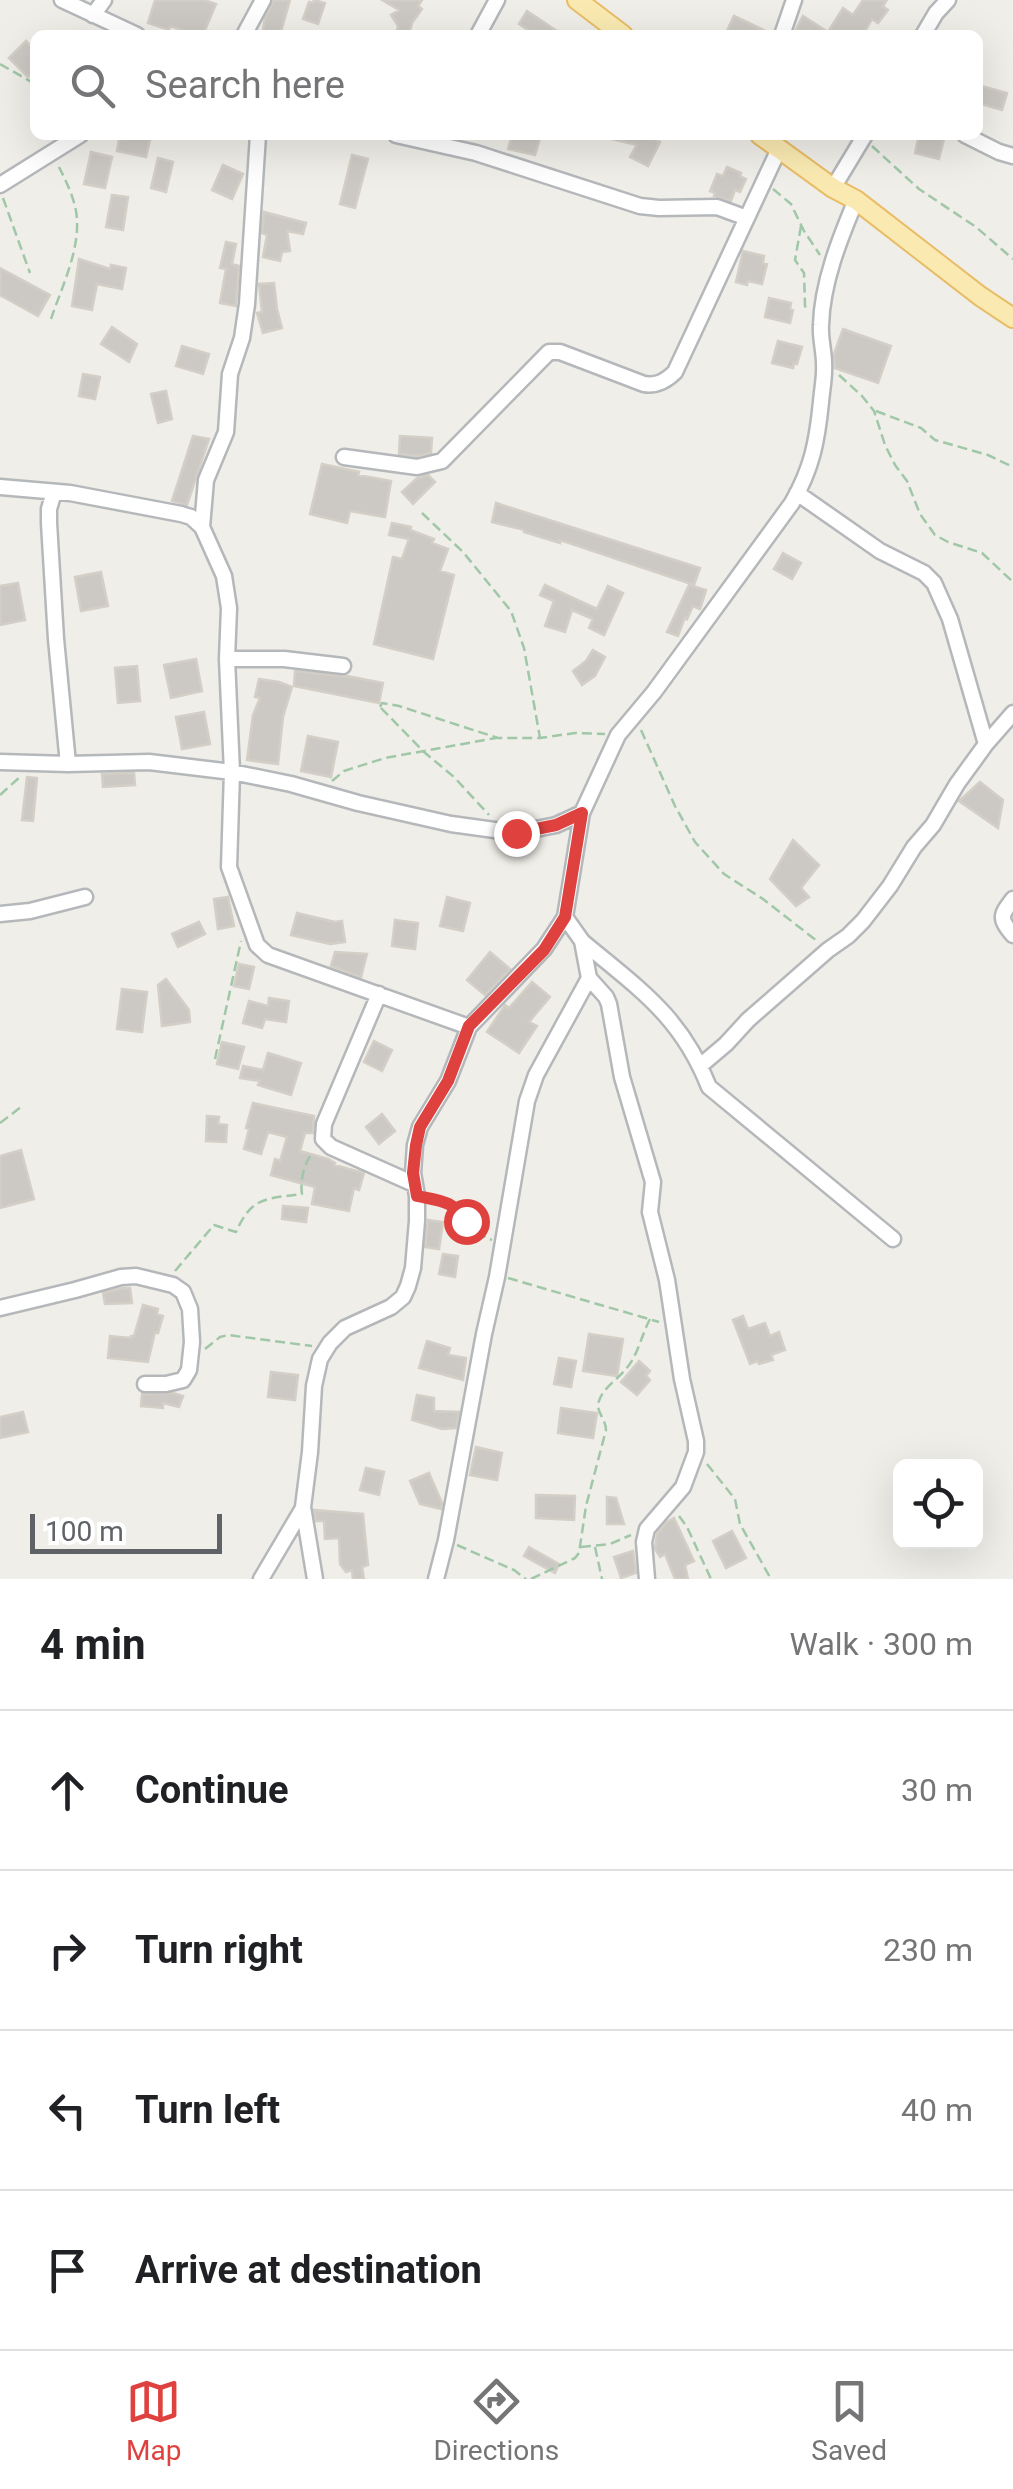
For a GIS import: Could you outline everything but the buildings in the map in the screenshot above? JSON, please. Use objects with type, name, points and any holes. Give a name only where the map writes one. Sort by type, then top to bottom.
[{"type":"main road","points":[[577,0],[616,30]]},
{"type":"main road","points":[[767,140],[856,200],[1013,318]]},
{"type":"street","points":[[62,0],[126,30]]},
{"type":"street","points":[[93,15],[104,0]]},
{"type":"street","points":[[249,30],[263,0]]},
{"type":"street","points":[[481,30],[497,0]]},
{"type":"street","points":[[784,30],[794,0]]},
{"type":"street","points":[[927,30],[948,0]]},
{"type":"street","points":[[0,188],[72,140]]},
{"type":"street","points":[[202,527],[206,480],[226,432],[230,374],[247,304],[258,140]]},
{"type":"street","points":[[418,140],[476,153],[640,206],[712,207],[747,218]]},
{"type":"street","points":[[833,188],[862,140]]},
{"type":"street","points":[[975,140],[1013,156]]},
{"type":"street","points":[[344,457],[417,467],[442,461],[548,352],[560,352],[644,384],[666,380],[675,372],[779,149]]},
{"type":"street","points":[[315,1579],[303,1507],[320,1359],[345,1328],[391,1308],[403,1297],[413,1268],[416,1145],[420,1127],[448,1081],[469,1026],[544,950],[565,917],[582,813],[618,734],[654,692],[806,478],[815,453],[824,366],[820,327],[836,248],[856,200]]},
{"type":"street","points":[[0,487],[182,514],[202,527],[224,576],[228,595],[232,772],[229,866],[257,945],[268,955],[469,1026]]},
{"type":"street","points":[[54,492],[49,523],[68,764]]},
{"type":"street","points":[[798,493],[880,551],[924,572],[934,583],[950,619],[986,744]]},
{"type":"street","points":[[227,658],[343,666]]},
{"type":"street","points":[[700,1066],[864,921],[933,825],[957,784],[1013,713]]},
{"type":"street","points":[[0,762],[149,762],[232,772],[451,824],[516,833],[556,825],[582,813]]},
{"type":"street","points":[[0,914],[85,897]]},
{"type":"street","points":[[1013,899],[1002,914],[1003,923],[1013,935]]},
{"type":"street","points":[[565,917],[582,941],[667,1014],[696,1056],[708,1087],[893,1239]]},
{"type":"street","points":[[582,941],[590,978],[609,1004],[622,1077],[654,1182],[650,1212],[667,1280],[696,1452],[683,1486],[646,1529],[647,1579]]},
{"type":"street","points":[[436,1579],[530,1091],[590,978]]},
{"type":"street","points":[[379,994],[324,1124],[323,1138],[331,1147],[416,1190]]},
{"type":"street","points":[[0,1308],[120,1277],[136,1276],[173,1285],[183,1292],[190,1309],[189,1370],[183,1380],[145,1384]]},
{"type":"street","points":[[261,1579],[303,1507]]},
{"type":"path","points":[[0,64],[30,81]]},
{"type":"path","points":[[867,140],[919,189],[976,227],[1013,259]]},
{"type":"path","points":[[50,319],[69,267],[77,223],[73,198],[52,152]]},
{"type":"path","points":[[764,182],[791,204],[831,272]]},
{"type":"path","points":[[0,188],[30,274]]},
{"type":"path","points":[[801,224],[794,260],[804,273],[806,308],[820,327]]},
{"type":"path","points":[[824,366],[844,379],[874,410],[921,428],[935,440],[988,455],[1013,467]]},
{"type":"path","points":[[874,410],[885,445],[908,481],[926,524],[948,542],[982,554],[1013,582]]},
{"type":"path","points":[[422,513],[463,552],[511,611],[524,648],[540,738]]},
{"type":"path","points":[[498,738],[399,706],[380,707],[505,832]]},
{"type":"path","points":[[634,715],[695,842],[724,874],[764,899],[828,950]]},
{"type":"path","points":[[325,779],[333,781],[344,771],[385,758],[498,738],[618,734]]},
{"type":"path","points":[[0,794],[35,763]]},
{"type":"path","points":[[215,1059],[245,915]]},
{"type":"path","points":[[0,1123],[22,1107]]},
{"type":"path","points":[[166,1283],[214,1225],[236,1232],[251,1206],[272,1196],[302,1194],[300,1184],[308,1158],[323,1138]]},
{"type":"path","points":[[416,1190],[450,1203],[483,1236],[502,1244]]},
{"type":"path","points":[[497,1277],[672,1326]]},
{"type":"path","points":[[446,1540],[529,1579],[576,1558],[606,1430],[598,1403],[626,1369],[650,1319]]},
{"type":"path","points":[[189,1370],[210,1344],[228,1335],[302,1346],[330,1343]]},
{"type":"path","points":[[696,1452],[735,1500],[740,1524],[771,1579]]},
{"type":"path","points":[[670,1502],[687,1527],[711,1579]]},
{"type":"path","points":[[580,1548],[610,1544],[646,1529]]},
{"type":"path","points":[[594,1546],[602,1579]]},
{"type":"route","points":[[466,1221],[450,1203],[417,1196],[413,1173],[420,1127],[448,1081],[469,1026],[544,950],[565,917],[582,813],[556,825],[516,833]]}]
